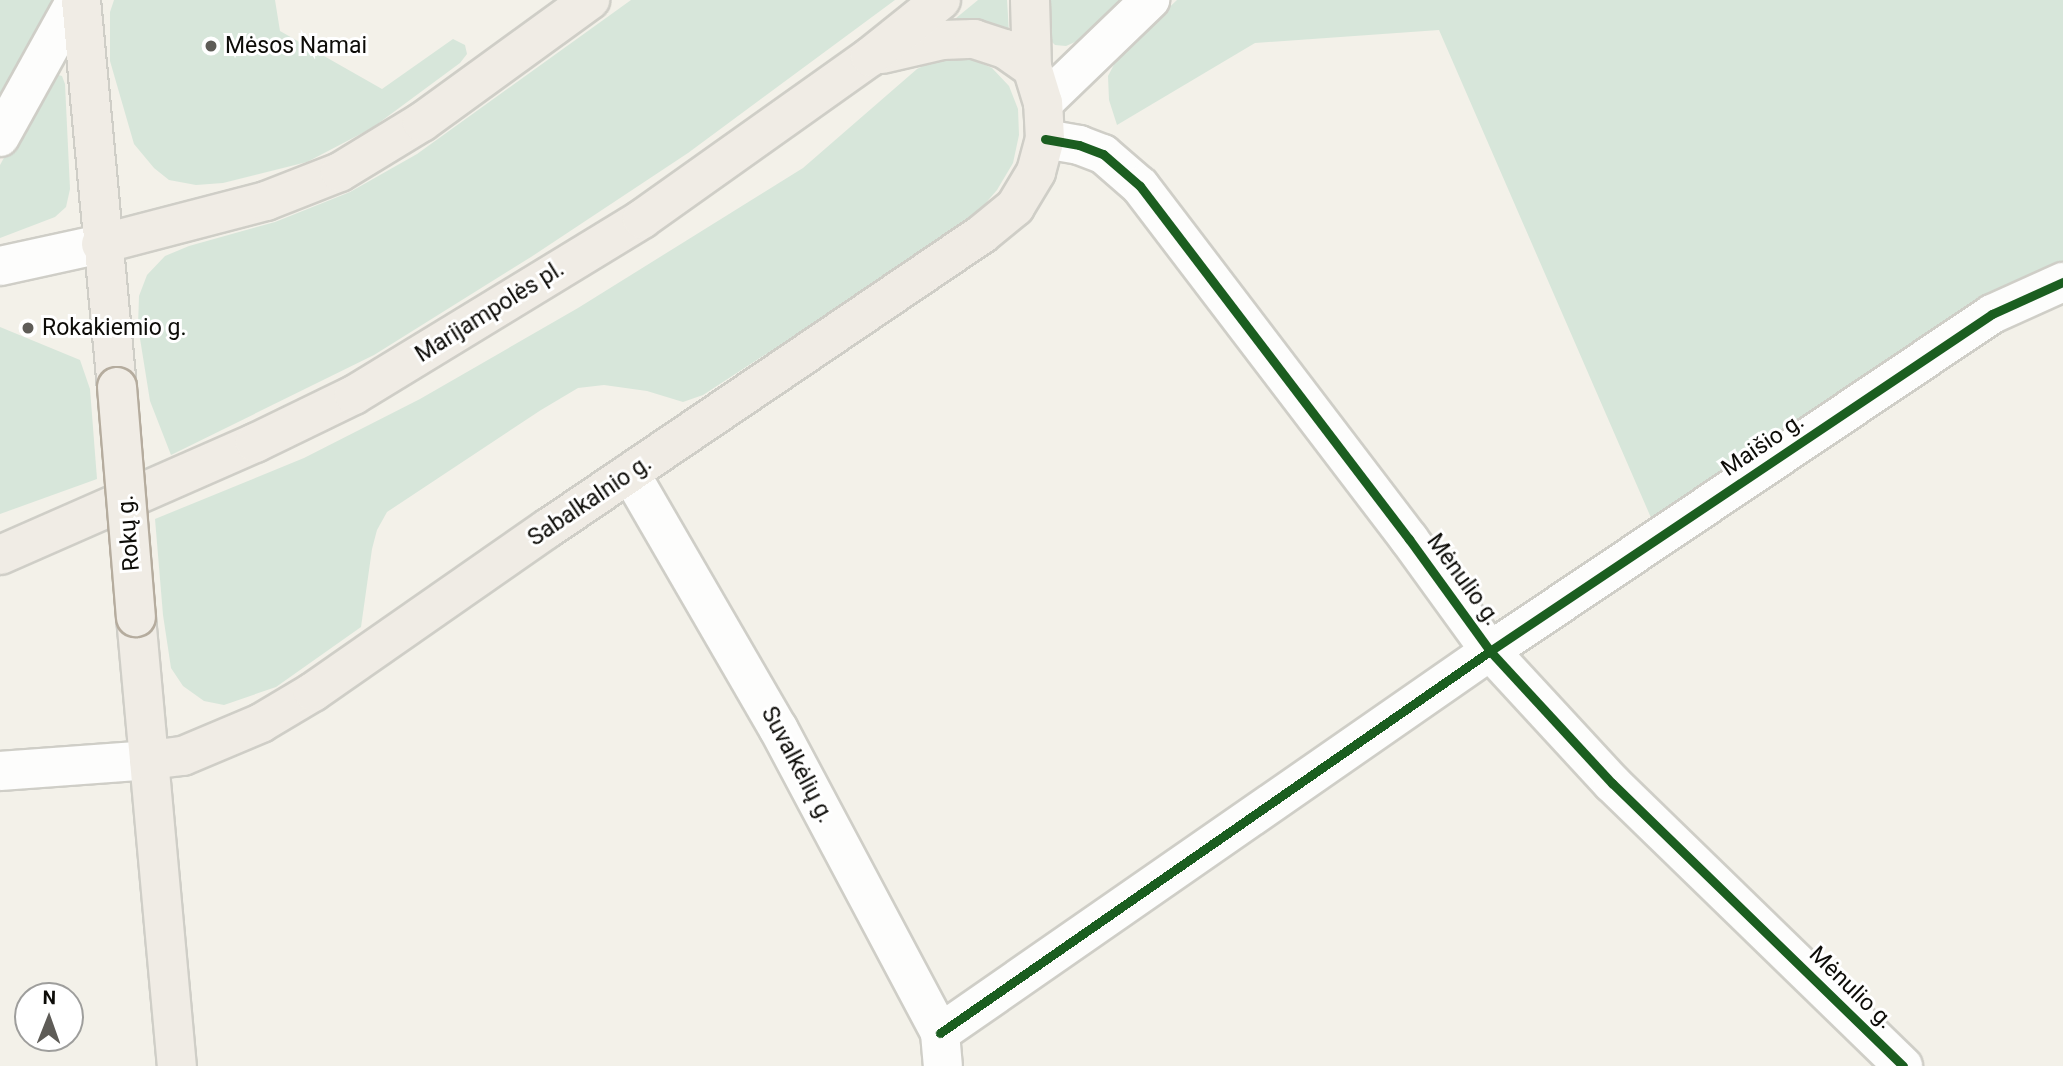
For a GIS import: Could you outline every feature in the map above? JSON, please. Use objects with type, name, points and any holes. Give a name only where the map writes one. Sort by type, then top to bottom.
[{"type":"main road","name":"Rokų g.","points":[[78,0],[117,387],[177,1066]]},
{"type":"main road","points":[[101,244],[151,228],[266,201],[340,173],[422,122],[590,0]]},
{"type":"main road","name":"Marijampolės pl.","points":[[0,555],[255,443],[354,395],[642,219],[870,57],[914,14],[941,0]]},
{"type":"main road","name":"Sabalkalnio g.","points":[[149,760],[183,756],[261,723],[303,699],[982,234],[1015,207],[1036,172],[1040,103],[1030,0]]},
{"type":"main road","points":[[870,57],[942,40],[974,39],[1005,49],[1040,103]]},
{"type":"street","points":[[0,137],[78,0]]},
{"type":"street","points":[[1040,103],[1150,0]]},
{"type":"street","name":"Mėnulio g.","points":[[1040,103],[1079,145],[1103,154],[1140,186],[1409,539],[1490,651],[1612,783],[1903,1066]]},
{"type":"street","points":[[0,266],[101,244]]},
{"type":"street","name":"Maišio g.","points":[[942,1049],[1490,651],[1992,314],[2063,282]]},
{"type":"street","name":"Suvalkėlių g.","points":[[630,473],[779,728],[942,1049]]},
{"type":"street","name":"Sabalkalnio g.","points":[[0,771],[149,760]]},
{"type":"green space","points":[[0,0],[54,0],[0,97]]},
{"type":"green space","points":[[114,0],[275,0],[280,31],[382,89],[453,39],[465,45],[467,54],[460,63],[372,128],[307,162],[223,183],[196,185],[169,180],[154,168],[134,144],[110,61],[110,12]]},
{"type":"green space","points":[[631,0],[895,0],[688,153],[531,257],[374,355],[171,455],[150,401],[138,326],[139,296],[147,275],[165,256],[189,246],[275,222],[350,192],[417,154]]},
{"type":"green space","points":[[978,0],[1007,0],[1009,33],[950,23]]},
{"type":"green space","points":[[1050,0],[1122,0],[1082,39],[1066,46],[1055,45],[1045,35],[1045,14]]},
{"type":"green space","points":[[1177,0],[2063,0],[2063,262],[1993,291],[1652,520],[1439,30],[1255,43],[1117,125],[1109,100],[1108,76],[1119,55]]},
{"type":"green space","points":[[962,55],[992,68],[1009,86],[1018,109],[1019,135],[1013,163],[997,190],[978,212],[946,237],[703,395],[683,402],[647,391],[604,385],[578,388],[541,410],[387,512],[377,530],[372,549],[361,627],[276,687],[224,705],[204,701],[183,686],[171,668],[163,615],[155,519],[304,458],[420,399],[578,308],[803,168],[917,69],[941,57]]},
{"type":"green space","points":[[55,74],[62,76],[65,84],[70,189],[66,207],[55,217],[0,238],[0,165],[46,81]]},
{"type":"green space","points":[[0,327],[80,360],[90,389],[97,479],[0,514]]},
{"type":"cycle path","points":[[1045,139],[1079,145],[1103,154],[1140,186],[1409,539],[1490,651],[1612,783],[1903,1066]]},
{"type":"cycle path","points":[[940,1033],[1490,651],[1992,314],[2063,282]]},
{"type":"place","name":"Mėsos Namai","points":[[211,46]]},
{"type":"place","name":"Rokakiemio g.","points":[[28,328]]}]
